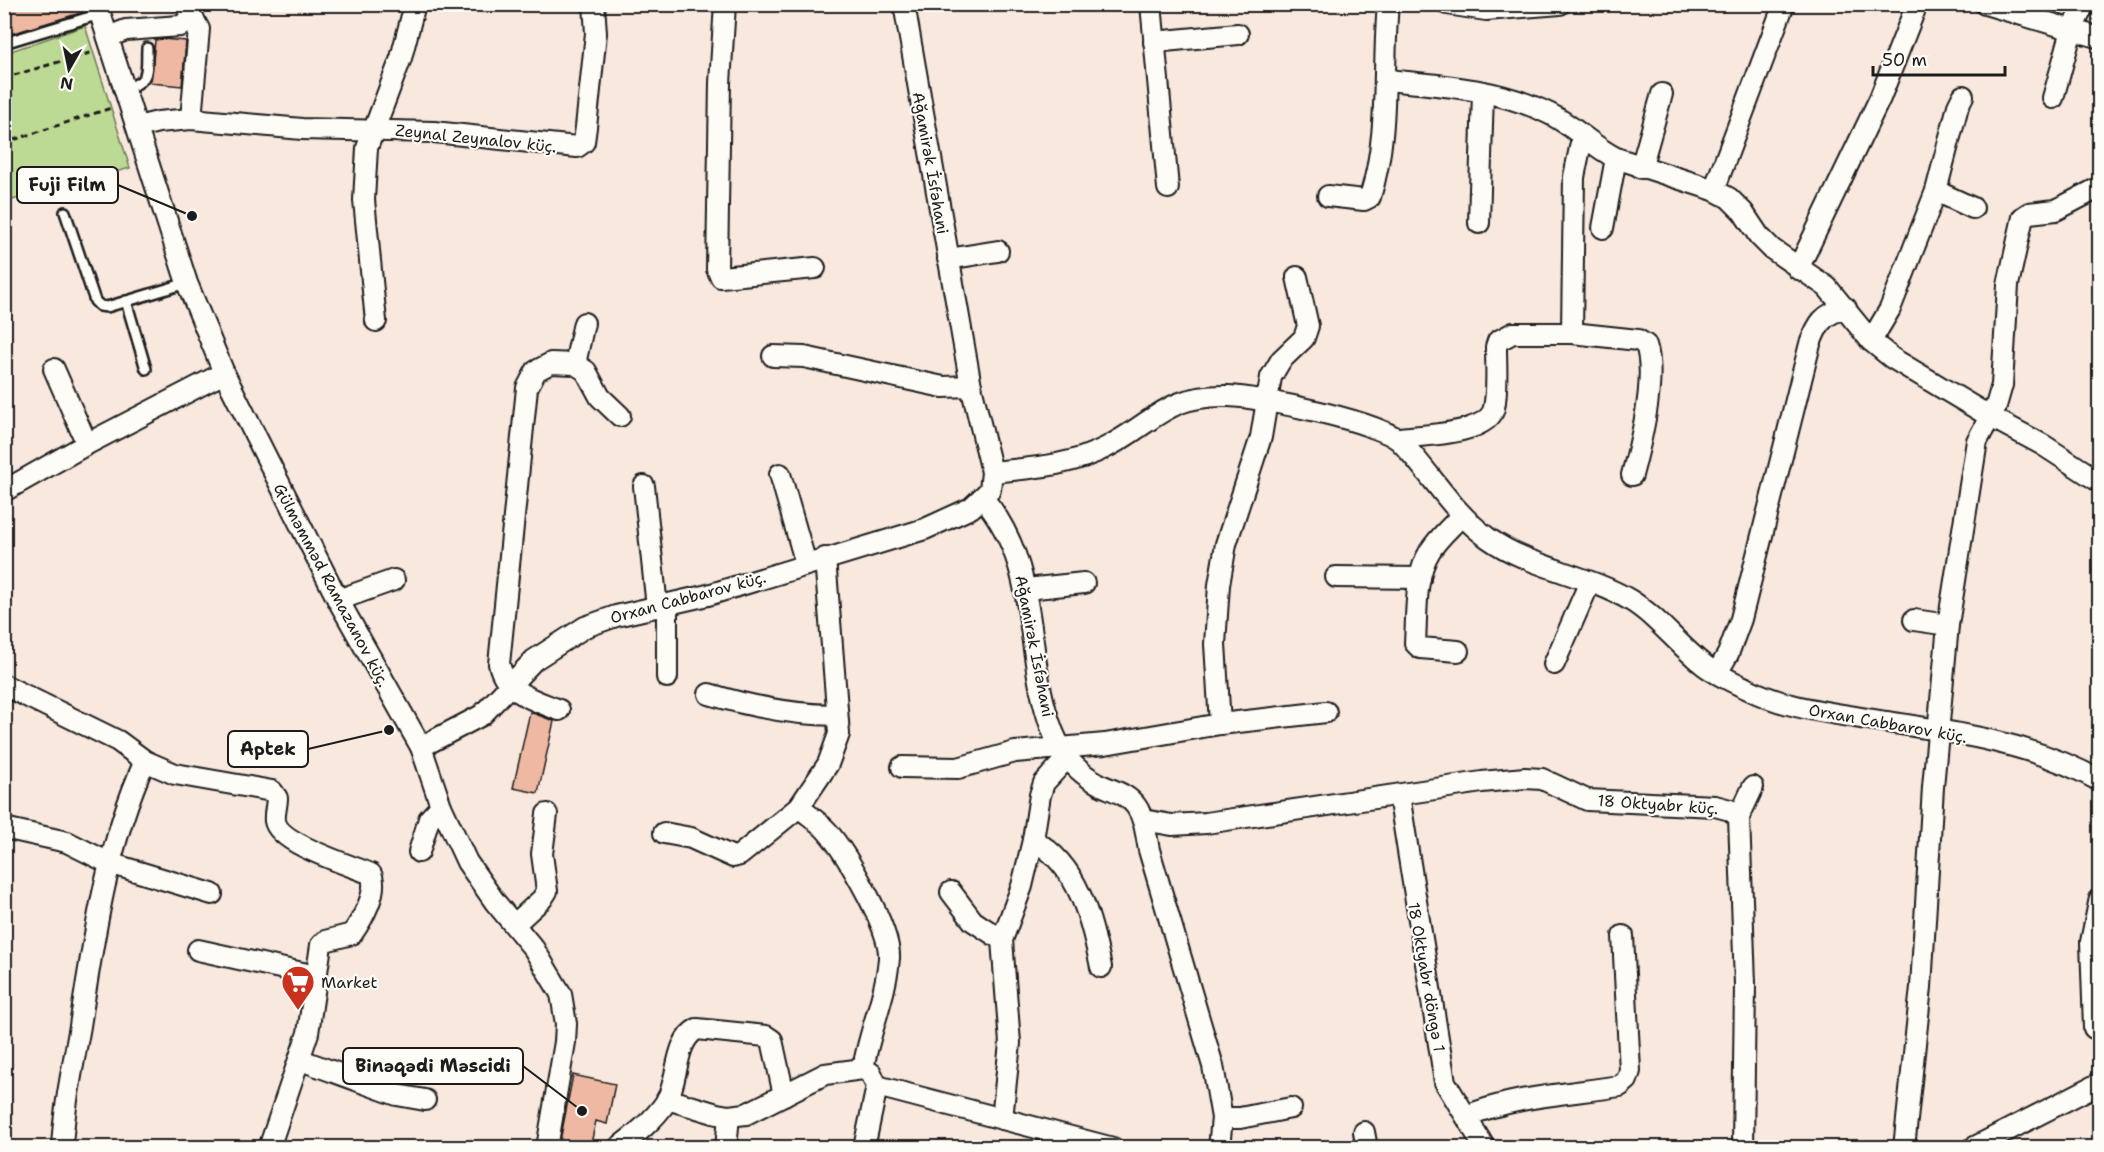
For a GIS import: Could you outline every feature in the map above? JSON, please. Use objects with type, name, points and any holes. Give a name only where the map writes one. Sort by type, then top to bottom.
[{"type":"street","name":"Zeynal Zeynalov küç.","points":[[376,321],[364,200],[367,148],[372,129],[392,88],[414,4]]},
{"type":"street","name":"Zeynal Zeynalov küç.","points":[[138,128],[158,122],[190,119],[302,129],[372,129],[445,133],[578,147],[584,141],[586,127],[596,33],[594,4]]},
{"type":"street","points":[[725,4],[720,83],[717,269],[721,277],[736,278],[815,268]]},
{"type":"street","name":"Ağamirək İsfəhani","points":[[904,4],[971,386],[992,472]]},
{"type":"street","points":[[1151,4],[1168,188]]},
{"type":"street","points":[[1328,196],[1364,200],[1370,197],[1378,166],[1387,80],[1388,4]]},
{"type":"street","points":[[1447,4],[1486,10],[1560,4]]},
{"type":"street","points":[[1714,190],[1784,4]]},
{"type":"street","points":[[1798,269],[1880,98],[1917,4]]},
{"type":"street","points":[[1985,4],[2100,38]]},
{"type":"street","points":[[2053,98],[2072,30],[2084,4]]},
{"type":"street","name":"Gülməmməd Ramazanov küç.","points":[[99,9],[187,283],[224,373],[338,600],[421,747],[441,806],[467,862],[495,902],[515,924],[553,979],[565,1008],[565,1042],[547,1148]]},
{"type":"street","points":[[108,37],[126,30],[180,26],[189,12],[199,29],[190,119]]},
{"type":"street","points":[[1154,42],[1238,34]]},
{"type":"street","points":[[1387,80],[1483,92],[1530,105],[1552,115],[1582,138],[1616,158],[1714,190],[1729,198],[1743,212],[1759,236],[1798,269],[1827,287],[1871,341],[1892,358],[1989,416],[2043,445],[2100,482]]},
{"type":"street","points":[[1479,223],[1483,92]]},
{"type":"street","points":[[1641,168],[1662,94]]},
{"type":"street","points":[[1871,341],[1890,309],[1935,191],[1958,106],[1964,96]]},
{"type":"street","points":[[1572,333],[1574,177],[1576,156],[1582,138]]},
{"type":"street","points":[[1603,228],[1616,158]]},
{"type":"street","points":[[1904,1148],[1921,987],[1934,787],[1948,625],[1974,456],[1980,434],[1999,399],[2002,385],[2008,285],[2023,217],[2029,213],[2056,210],[2100,186]]},
{"type":"street","points":[[1935,191],[1973,208]]},
{"type":"street","points":[[948,259],[998,251]]},
{"type":"street","points":[[1220,724],[1215,644],[1219,585],[1226,544],[1261,437],[1271,376],[1281,360],[1304,338],[1308,326],[1297,277]]},
{"type":"street","points":[[1717,673],[1741,619],[1810,344],[1819,322],[1830,312],[1846,308]]},
{"type":"street","points":[[575,364],[584,323]]},
{"type":"street","points":[[1398,438],[1475,428],[1488,420],[1494,408],[1498,341],[1505,336],[1514,333],[1572,333],[1638,340],[1646,345],[1649,353],[1642,439],[1632,475]]},
{"type":"street","points":[[773,356],[804,357],[943,387],[971,386]]},
{"type":"street","points":[[559,710],[510,687],[501,674],[500,664],[527,388],[536,371],[552,363],[575,364],[586,371],[600,397],[620,416]]},
{"type":"street","points":[[54,369],[87,444]]},
{"type":"street","points":[[4,491],[87,444],[224,373]]},
{"type":"street","name":"Orxan Cabbarov küç.","points":[[992,472],[1039,468],[1080,458],[1107,447],[1170,406],[1190,399],[1231,396],[1364,422],[1398,438],[1461,516],[1489,539],[1514,552],[1628,599],[1667,629],[1704,665],[1750,691],[1808,711],[1940,730],[2052,759],[2100,781]]},
{"type":"street","points":[[983,498],[990,490],[992,472]]},
{"type":"street","points":[[780,474],[806,564]]},
{"type":"street","points":[[644,486],[662,606],[667,677]]},
{"type":"street","name":"Ağamirək İsfəhani","points":[[983,498],[1009,534],[1026,589],[1046,709],[1063,753]]},
{"type":"street","name":"Orxan Cabbarov küç.","points":[[421,747],[482,715],[546,650],[585,627],[925,529],[949,519],[983,498]]},
{"type":"street","points":[[1458,651],[1420,648],[1415,643],[1420,578],[1431,550],[1461,516]]},
{"type":"street","points":[[664,833],[691,838],[732,857],[740,855],[799,807],[836,747],[839,734],[825,558]]},
{"type":"street","points":[[1336,577],[1420,578]]},
{"type":"street","points":[[338,600],[394,580]]},
{"type":"street","points":[[1026,589],[1084,583]]},
{"type":"street","points":[[1554,664],[1589,584]]},
{"type":"street","points":[[1914,620],[1948,625]]},
{"type":"street","points":[[4,685],[118,741],[145,761],[175,774],[272,791],[277,798],[275,821],[294,842],[371,874],[374,888],[357,927],[352,934],[324,940],[321,945],[308,1032],[301,1060],[269,1148]]},
{"type":"street","points":[[709,694],[749,706],[802,715],[837,715]]},
{"type":"street","points":[[902,767],[958,768],[997,755],[1063,753],[1220,724],[1326,712]]},
{"type":"street","points":[[1063,753],[1082,773],[1123,794],[1136,805],[1143,820],[1149,850],[1214,1066],[1222,1118],[1219,1148]]},
{"type":"street","points":[[1002,1119],[1010,1043],[1002,940],[1015,910],[1034,840],[1037,810],[1044,783],[1063,753]]},
{"type":"street","points":[[62,1148],[97,914],[109,863],[134,784],[145,761]]},
{"type":"street","name":"18 Oktyabr küç.","points":[[1143,820],[1172,825],[1206,823],[1525,778],[1542,779],[1587,800],[1715,806],[1730,810],[1739,817],[1745,984],[1743,1148]]},
{"type":"street","points":[[1739,817],[1753,787]]},
{"type":"street","name":"18 Oktyabr döngə 1","points":[[1399,795],[1445,1082],[1485,1148]]},
{"type":"street","points":[[419,852],[429,819],[441,806]]},
{"type":"street","points":[[799,807],[826,830],[850,864],[886,935],[889,954],[887,975],[863,1069]]},
{"type":"street","points":[[515,924],[542,899],[547,891],[542,854],[547,814]]},
{"type":"street","points":[[4,828],[67,842],[109,863],[212,894]]},
{"type":"street","points":[[1034,840],[1056,857],[1082,897],[1088,910],[1101,967]]},
{"type":"street","points":[[951,892],[973,921],[1002,940]]},
{"type":"street","points":[[2094,1028],[2091,942],[2100,898]]},
{"type":"street","points":[[1467,1116],[1513,1102],[1620,1086],[1627,1080],[1630,1071],[1623,936]]},
{"type":"street","points":[[198,950],[316,976]]},
{"type":"street","points":[[618,1148],[643,1129],[667,1099],[687,1039],[697,1029],[766,1036],[772,1040],[784,1095]]},
{"type":"street","points":[[301,1060],[397,1095],[424,1100]]},
{"type":"street","points":[[667,1099],[729,1116],[746,1114],[825,1074],[863,1069],[871,1073],[877,1086],[864,1148]]},
{"type":"street","points":[[1973,1148],[1996,1133],[2100,1083]]},
{"type":"street","points":[[877,1086],[1113,1148]]},
{"type":"street","points":[[1222,1118],[1240,1118],[1291,1108]]},
{"type":"street","points":[[726,1148],[729,1116]]},
{"type":"lane","points":[[4,43],[99,9]]},
{"type":"lane","points":[[125,90],[141,84],[145,78],[147,48]]},
{"type":"lane","points":[[65,212],[95,301],[100,306],[107,307],[187,283]]},
{"type":"lane","points":[[126,301],[146,369]]},
{"type":"path","points":[[4,78],[93,52]]},
{"type":"path","points":[[4,128],[7,142],[111,108]]},
{"type":"green space","points":[[85,26],[130,168],[5,202],[5,53]]},
{"type":"building","points":[[4,4],[85,4],[87,11],[4,36]]},
{"type":"building","points":[[155,40],[186,41],[182,86],[151,83]]},
{"type":"building","points":[[530,712],[554,721],[538,793],[513,788]]},
{"type":"building","points":[[573,1075],[615,1084],[607,1124],[596,1121],[590,1148],[559,1146]]},
{"type":"place","name":"Fuji Film","points":[[192,216]]},
{"type":"place","name":"Aptek","points":[[389,730]]},
{"type":"place","name":"Market","points":[[298,1011]]},
{"type":"place","name":"Binəqədi Məscidi","points":[[582,1111]]}]
